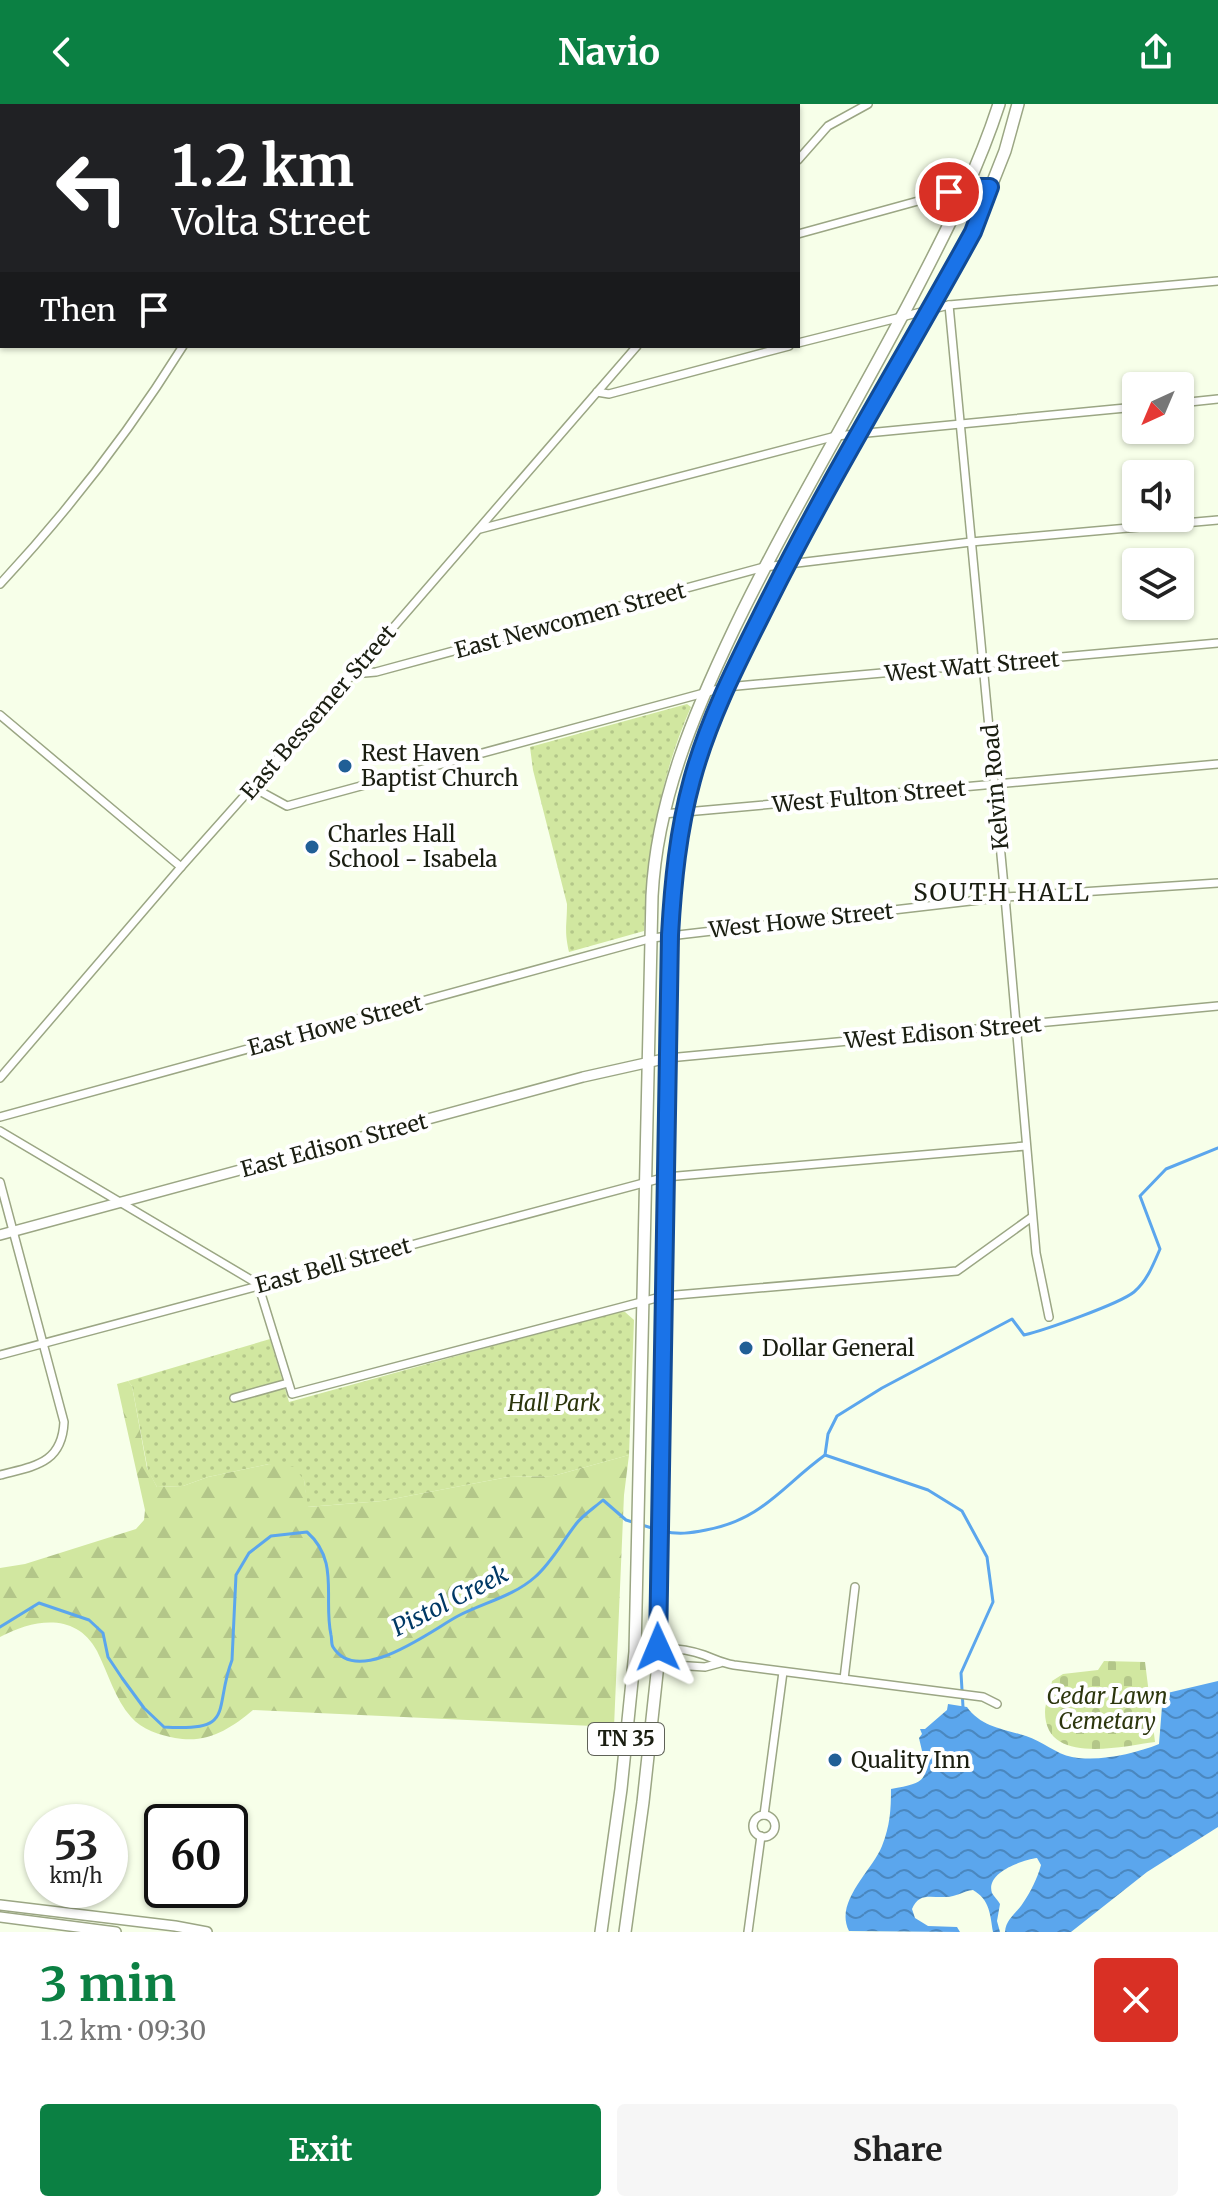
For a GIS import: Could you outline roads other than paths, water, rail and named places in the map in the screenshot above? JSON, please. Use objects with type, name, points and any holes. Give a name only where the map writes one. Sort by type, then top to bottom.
[{"type":"main road","name":"TN 35","points":[[625,1932],[658,1664],[670,935],[675,862],[684,813],[700,754],[726,687],[858,433],[973,232],[1005,151],[1018,104]]},
{"type":"main road","name":"TN 35","points":[[601,1932],[621,1789],[635,1652],[654,864],[663,814],[685,738],[703,694],[764,567],[903,315],[969,187],[999,105]]},
{"type":"street","points":[[800,158],[828,126],[868,104]]},
{"type":"street","points":[[800,233],[969,187],[990,187]]},
{"type":"street","points":[[800,342],[949,305],[1218,281]]},
{"type":"street","name":"Kelvin Road","points":[[949,305],[1017,1025],[1032,1217],[1049,1317]]},
{"type":"street","points":[[0,584],[79,493],[153,394],[182,348]]},
{"type":"street","name":"East Bessemer Street","points":[[0,1078],[635,348]]},
{"type":"street","points":[[597,392],[609,394],[782,348]]},
{"type":"street","points":[[1194,402],[1218,399]]},
{"type":"street","points":[[477,530],[836,436],[1122,408]]},
{"type":"street","name":"East Newcomen Street","points":[[353,674],[376,672],[764,567],[971,542],[1218,520]]},
{"type":"street","name":"West Watt Street","points":[[252,787],[287,806],[726,687],[1218,643]]},
{"type":"street","points":[[0,715],[181,867]]},
{"type":"street","name":"West Fulton Street","points":[[663,814],[1218,764]]},
{"type":"street","name":"West Howe Street","points":[[670,935],[1005,897],[1218,883]]},
{"type":"street","name":"East Howe Street","points":[[0,1117],[670,935]]},
{"type":"street","name":"West Edison Street","points":[[668,1058],[1218,1006]]},
{"type":"street","name":"East Edison Street","points":[[0,1235],[668,1058]]},
{"type":"street","points":[[0,1131],[258,1284],[292,1394],[664,1296],[957,1271],[1032,1217]]},
{"type":"street","name":"East Bell Street","points":[[0,1355],[666,1177],[1026,1146]]},
{"type":"street","points":[[0,1182],[64,1422],[60,1444],[54,1454],[46,1460],[0,1475]]},
{"type":"street","points":[[234,1398],[288,1383]]},
{"type":"street","points":[[844,1679],[855,1587]]},
{"type":"street","points":[[635,1652],[658,1647],[703,1654],[720,1663],[983,1697],[997,1704]]},
{"type":"street","points":[[635,1652],[658,1664],[705,1667],[720,1663]]},
{"type":"street","points":[[764,1815],[783,1672]]},
{"type":"street","points":[[764,1815],[773,1820],[774,1827],[768,1836],[755,1832],[753,1825],[755,1819],[764,1815]]},
{"type":"street","points":[[748,1932],[761,1836]]},
{"type":"street","points":[[0,1905],[207,1932]]},
{"type":"street","points":[[0,1917],[116,1932]]},
{"type":"water","points":[[1218,1681],[1218,1827],[1147,1872],[1071,1932],[1005,1932],[1009,1920],[1036,1880],[1041,1865],[1037,1858],[1007,1868],[994,1879],[991,1886],[1000,1904],[997,1921],[1000,1932],[993,1932],[986,1903],[973,1890],[950,1897],[922,1898],[912,1909],[915,1918],[928,1926],[957,1927],[960,1932],[849,1931],[846,1909],[882,1846],[890,1818],[891,1789],[914,1784],[924,1776],[920,1729],[925,1729],[947,1710],[948,1704],[967,1707],[986,1723],[1032,1738],[1066,1755],[1105,1758],[1159,1744],[1163,1694]]},
{"type":"waterway","name":"Pistol Creek","points":[[663,1531],[684,1533],[706,1530],[742,1519],[757,1510],[825,1455],[828,1434],[837,1416],[882,1388],[1012,1319],[1024,1335],[1098,1310],[1134,1292],[1146,1278],[1160,1249],[1140,1196],[1166,1169],[1218,1148]]},
{"type":"waterway","points":[[825,1455],[928,1490],[962,1511],[987,1557],[993,1602],[961,1673],[963,1707]]},
{"type":"waterway","name":"Pistol Creek","points":[[0,1627],[39,1603],[89,1620],[103,1633],[108,1657],[122,1678],[144,1708],[164,1727],[203,1726],[218,1714],[232,1660],[236,1575],[249,1553],[271,1536],[307,1532],[317,1543],[327,1568],[332,1646],[345,1658],[360,1661],[396,1652],[458,1616],[527,1584],[547,1565],[579,1521],[603,1500],[626,1520],[655,1529]]},
{"type":"place","name":"Rest Haven Baptist Church","points":[[345,766]]},
{"type":"place","name":"Charles Hall School - Isabela","points":[[312,847]]},
{"type":"place","name":"Dollar General","points":[[746,1348]]},
{"type":"place","name":"Quality Inn","points":[[835,1760]]},
{"type":"district","name":"SOUTH HALL","points":[[1002,893]]},
{"type":"park label","name":"Hall Park","points":[[554,1403]]},
{"type":"park label","name":"Cedar Lawn Cemetary","points":[[1107,1708]]}]
